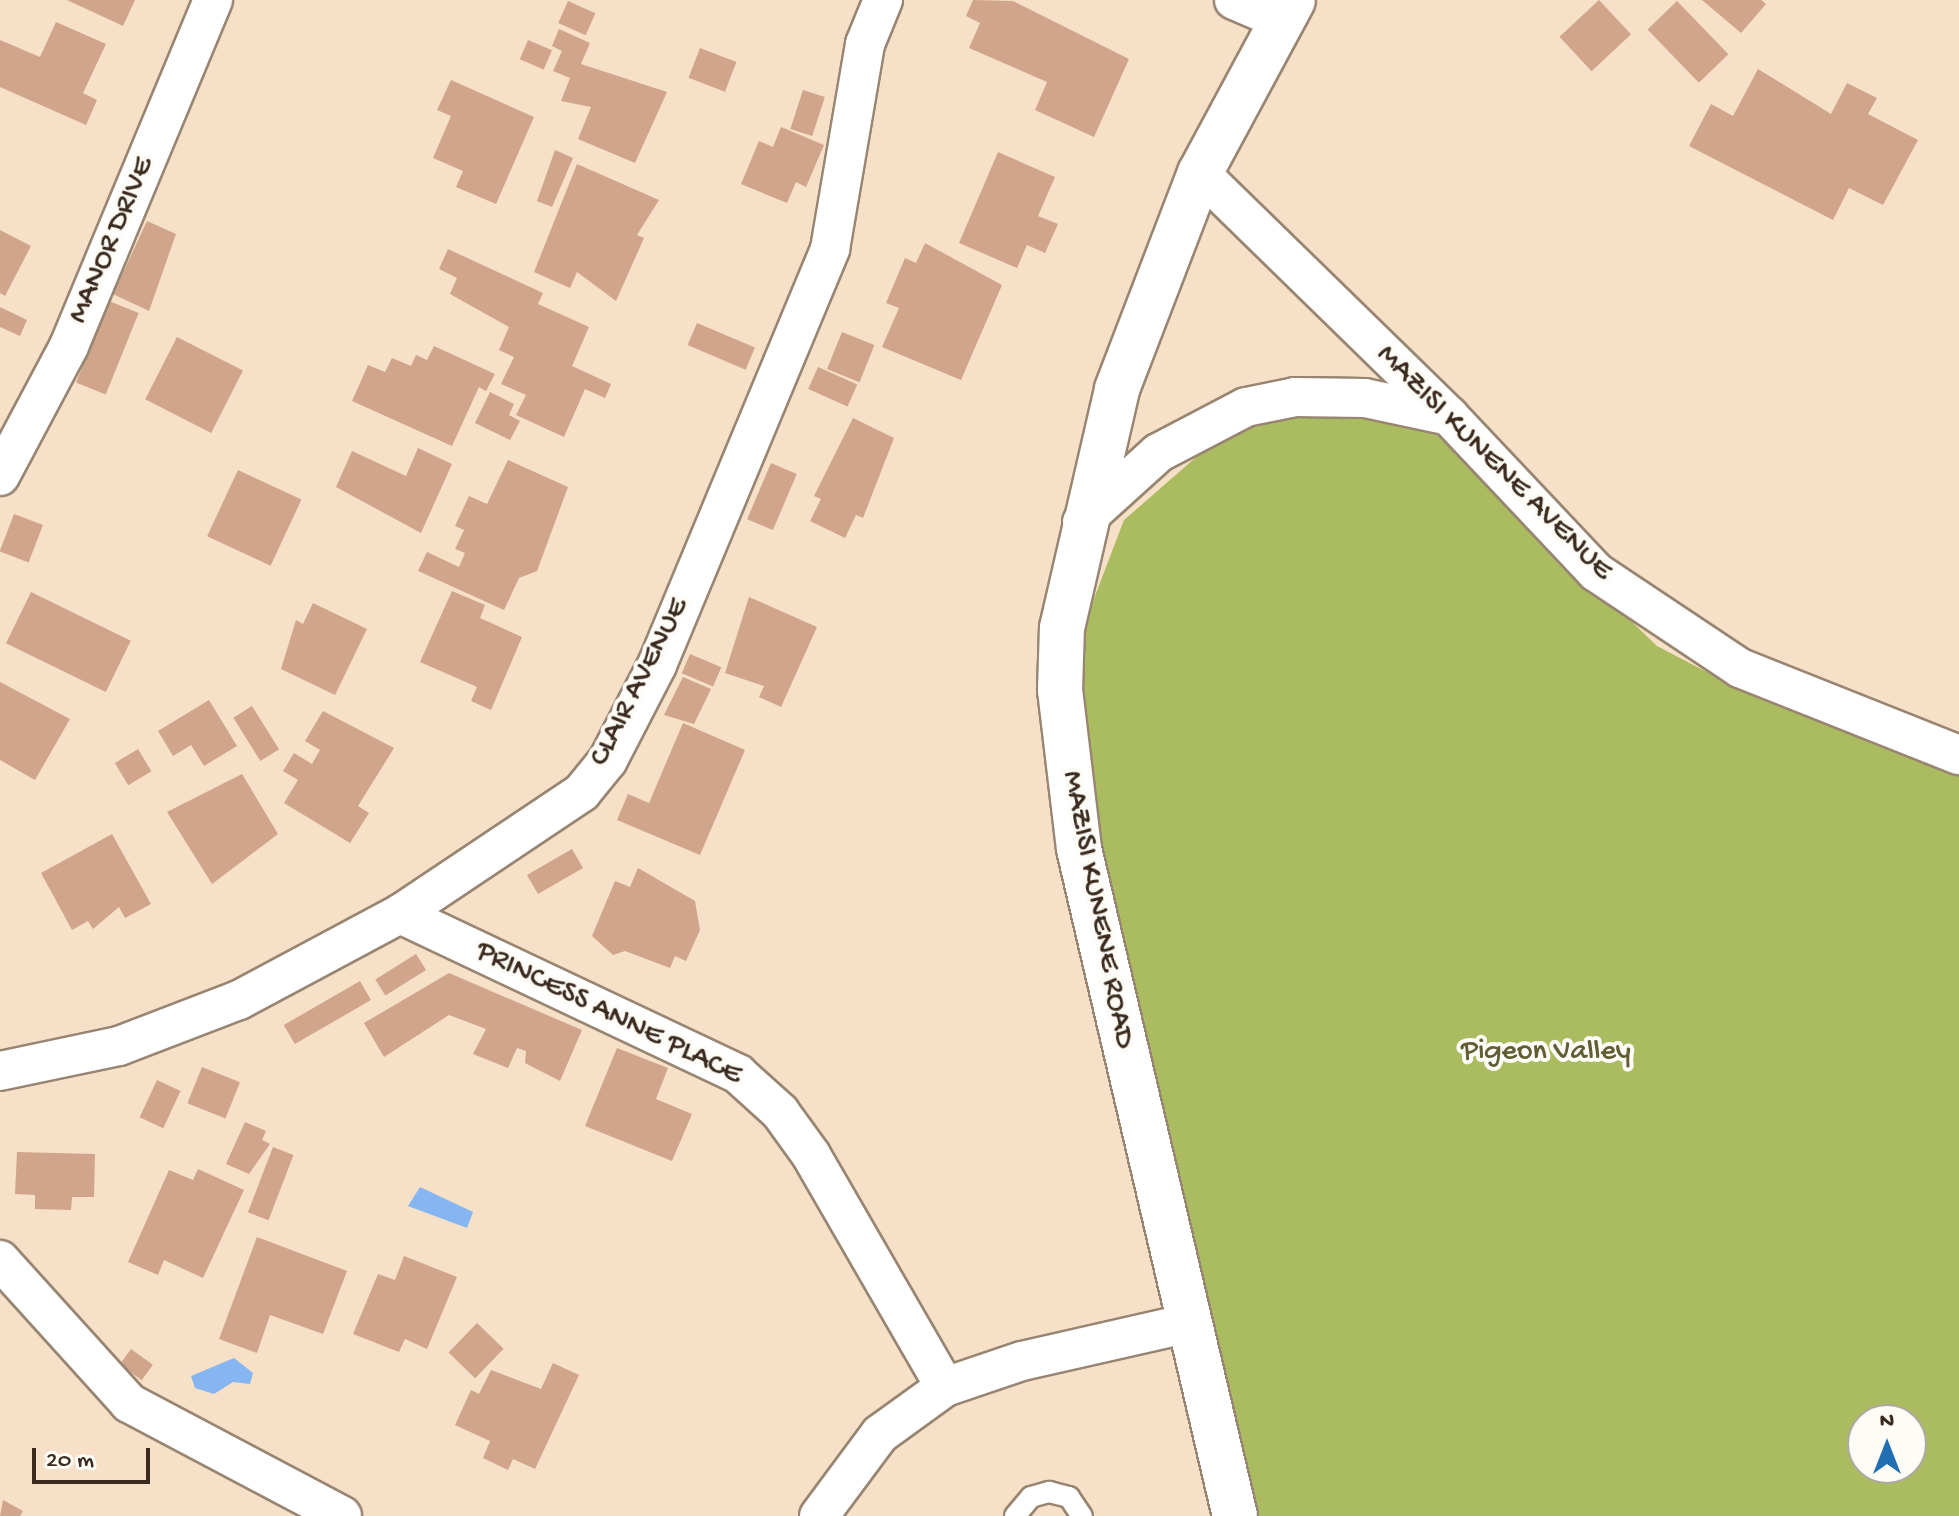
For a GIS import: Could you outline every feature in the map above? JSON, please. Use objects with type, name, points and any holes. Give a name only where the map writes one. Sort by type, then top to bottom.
[{"type":"street","name":"MANOR DRIVE","points":[[0,476],[69,346],[213,0]]},
{"type":"street","name":"CLAIR AVENUE","points":[[0,1071],[185,1025],[400,914],[551,818],[608,760],[657,665],[830,249],[865,44],[883,0]]},
{"type":"street","points":[[1234,0],[1288,11]]},
{"type":"street","name":"MAZISI KUNENE ROAD","points":[[1235,1516],[1082,864],[1065,754],[1062,628],[1081,523],[1117,389],[1200,173],[1288,11]]},
{"type":"street","name":"MAZISI KUNENE AVENUE","points":[[1200,173],[1449,416],[1596,572],[1673,629],[1740,668],[1959,755]]},
{"type":"street","points":[[1081,523],[1158,453],[1246,407],[1295,397],[1365,398],[1449,416]]},
{"type":"street","name":"PRINCESS ANNE PLACE","points":[[400,914],[749,1084],[811,1155],[945,1387]]},
{"type":"street","points":[[0,1260],[129,1403],[342,1516]]},
{"type":"street","points":[[819,1516],[880,1434],[945,1387],[1022,1361],[1189,1323]]},
{"type":"lane","points":[[1015,1516],[1031,1497],[1049,1492],[1069,1497],[1082,1516]]},
{"type":"green space","name":"Pigeon Valley","points":[[1336,403],[1434,432],[1657,646],[1749,694],[1959,773],[1959,1516],[1229,1516],[1051,711],[1124,520],[1233,425]]},
{"type":"water","points":[[420,1187],[473,1212],[467,1228],[408,1206]]},
{"type":"water","points":[[234,1358],[253,1373],[250,1384],[233,1382],[214,1394],[195,1388],[191,1376]]},
{"type":"building","points":[[67,0],[135,0],[123,26]]},
{"type":"building","points":[[973,0],[1013,1],[1129,59],[1094,137],[1035,110],[1047,82],[969,48],[980,23],[966,16]]},
{"type":"building","points":[[1599,0],[1631,34],[1592,71],[1560,37]]},
{"type":"building","points":[[1702,0],[1761,0],[1766,4],[1741,33]]},
{"type":"building","points":[[568,1],[595,13],[586,35],[558,23]]},
{"type":"building","points":[[1677,1],[1728,54],[1699,83],[1648,29]]},
{"type":"building","points":[[56,22],[106,44],[83,93],[97,100],[86,125],[0,87],[0,40],[40,57]]},
{"type":"building","points":[[559,29],[590,43],[581,64],[667,92],[635,163],[578,139],[591,107],[561,101],[570,78],[553,71],[562,51],[552,46]]},
{"type":"building","points":[[528,40],[552,50],[544,69],[520,59]]},
{"type":"building","points":[[700,48],[736,62],[725,92],[689,78]]},
{"type":"building","points":[[1758,69],[1831,114],[1847,83],[1877,98],[1868,114],[1918,140],[1883,205],[1849,188],[1833,220],[1689,146],[1711,104],[1733,116]]},
{"type":"building","points":[[451,80],[534,117],[496,204],[456,187],[463,171],[433,158],[451,116],[437,110]]},
{"type":"building","points":[[803,90],[825,97],[812,136],[790,129]]},
{"type":"building","points":[[781,127],[824,145],[806,187],[796,182],[787,203],[741,184],[759,141],[773,147]]},
{"type":"building","points":[[555,150],[573,158],[552,207],[537,201]]},
{"type":"building","points":[[998,152],[1055,177],[1038,216],[1058,224],[1045,253],[1027,245],[1017,268],[959,243]]},
{"type":"building","points":[[577,164],[659,200],[637,235],[644,238],[616,301],[577,272],[570,288],[534,272]]},
{"type":"building","points":[[147,221],[176,234],[149,311],[113,294]]},
{"type":"building","points":[[0,230],[31,246],[5,296],[0,293]]},
{"type":"building","points":[[925,243],[1002,285],[961,380],[882,347],[899,308],[886,303],[905,258],[916,263]]},
{"type":"building","points":[[448,249],[543,293],[538,304],[589,327],[572,366],[611,384],[605,398],[585,389],[564,437],[516,415],[526,395],[501,384],[514,357],[499,350],[509,327],[450,294],[457,278],[439,269]]},
{"type":"building","points":[[109,301],[139,313],[106,395],[76,383]]},
{"type":"building","points":[[0,307],[27,320],[20,336],[0,327]]},
{"type":"building","points":[[697,323],[755,348],[746,370],[688,345]]},
{"type":"building","points":[[842,332],[874,345],[859,382],[827,369]]},
{"type":"building","points":[[177,337],[243,371],[211,433],[145,399]]},
{"type":"building","points":[[434,346],[495,374],[486,391],[479,387],[452,446],[352,401],[368,365],[385,372],[392,358],[411,366],[416,355],[427,360]]},
{"type":"building","points":[[818,367],[857,384],[848,406],[808,389]]},
{"type":"building","points":[[490,392],[514,404],[509,415],[520,421],[510,440],[475,423]]},
{"type":"building","points":[[853,418],[894,438],[863,518],[856,515],[845,538],[810,521],[821,499],[814,496]]},
{"type":"building","points":[[418,448],[452,464],[421,533],[336,487],[352,451],[406,476]]},
{"type":"building","points":[[508,460],[568,487],[537,571],[519,578],[504,610],[418,571],[427,552],[459,567],[465,553],[455,549],[464,530],[455,526],[469,496],[487,504]]},
{"type":"building","points":[[771,463],[797,474],[773,530],[747,519]]},
{"type":"building","points":[[238,470],[301,500],[271,566],[207,536]]},
{"type":"building","points":[[14,514],[43,525],[29,562],[0,551]]},
{"type":"building","points":[[452,591],[485,605],[480,618],[522,637],[491,710],[471,701],[477,687],[420,662]]},
{"type":"building","points":[[31,592],[131,641],[106,692],[6,643]]},
{"type":"building","points":[[749,597],[817,627],[781,707],[759,697],[764,686],[725,673]]},
{"type":"building","points":[[313,603],[367,629],[335,695],[281,669],[296,620],[303,624]]},
{"type":"building","points":[[690,654],[721,667],[713,687],[682,673]]},
{"type":"building","points":[[683,677],[711,689],[694,724],[664,715]]},
{"type":"building","points":[[0,682],[70,719],[35,780],[0,760]]},
{"type":"building","points":[[209,700],[237,746],[204,766],[191,745],[173,756],[158,731]]},
{"type":"building","points":[[252,706],[279,749],[260,761],[233,718]]},
{"type":"building","points":[[323,711],[394,748],[358,806],[369,813],[350,843],[284,803],[298,780],[283,771],[294,753],[312,764],[320,750],[305,741]]},
{"type":"building","points":[[683,723],[745,750],[700,855],[617,820],[628,794],[649,803]]},
{"type":"building","points":[[138,749],[151,771],[128,785],[115,763]]},
{"type":"building","points":[[242,774],[278,834],[212,884],[167,812]]},
{"type":"building","points":[[112,834],[151,904],[125,918],[119,907],[93,929],[88,921],[72,930],[41,873]]},
{"type":"building","points":[[572,849],[583,868],[538,894],[527,875]]},
{"type":"building","points":[[638,868],[695,901],[700,930],[686,961],[675,956],[670,968],[625,951],[613,955],[592,936],[615,881],[630,887]]},
{"type":"building","points":[[416,954],[426,970],[385,996],[375,979]]},
{"type":"building","points":[[449,973],[582,1030],[560,1081],[525,1063],[526,1051],[517,1048],[508,1068],[473,1054],[486,1029],[449,1015],[384,1057],[364,1023]]},
{"type":"building","points":[[360,981],[371,1000],[295,1044],[284,1025]]},
{"type":"building","points":[[617,1048],[668,1068],[656,1099],[692,1114],[672,1161],[585,1126]]},
{"type":"building","points":[[202,1067],[240,1082],[225,1119],[187,1103]]},
{"type":"building","points":[[157,1080],[181,1091],[163,1128],[140,1117]]},
{"type":"building","points":[[245,1122],[266,1131],[262,1140],[270,1144],[249,1174],[226,1164]]},
{"type":"building","points":[[273,1147],[294,1155],[268,1220],[248,1212]]},
{"type":"building","points":[[17,1152],[95,1154],[94,1197],[72,1197],[71,1210],[35,1209],[35,1195],[15,1194]]},
{"type":"building","points":[[198,1169],[244,1190],[203,1278],[164,1260],[158,1275],[128,1262],[169,1170],[193,1180]]},
{"type":"building","points":[[257,1237],[347,1271],[323,1334],[270,1315],[257,1353],[219,1339]]},
{"type":"building","points":[[404,1256],[457,1277],[427,1349],[405,1339],[399,1352],[353,1334],[378,1274],[395,1280]]},
{"type":"building","points":[[477,1323],[504,1349],[475,1378],[449,1352]]},
{"type":"building","points":[[131,1349],[153,1365],[142,1380],[120,1364]]},
{"type":"building","points":[[553,1363],[579,1375],[535,1469],[513,1459],[508,1470],[483,1458],[490,1441],[455,1425],[471,1390],[479,1394],[491,1370],[541,1389]]},
{"type":"building","points":[[3,1500],[23,1511],[20,1516],[0,1516]]}]
